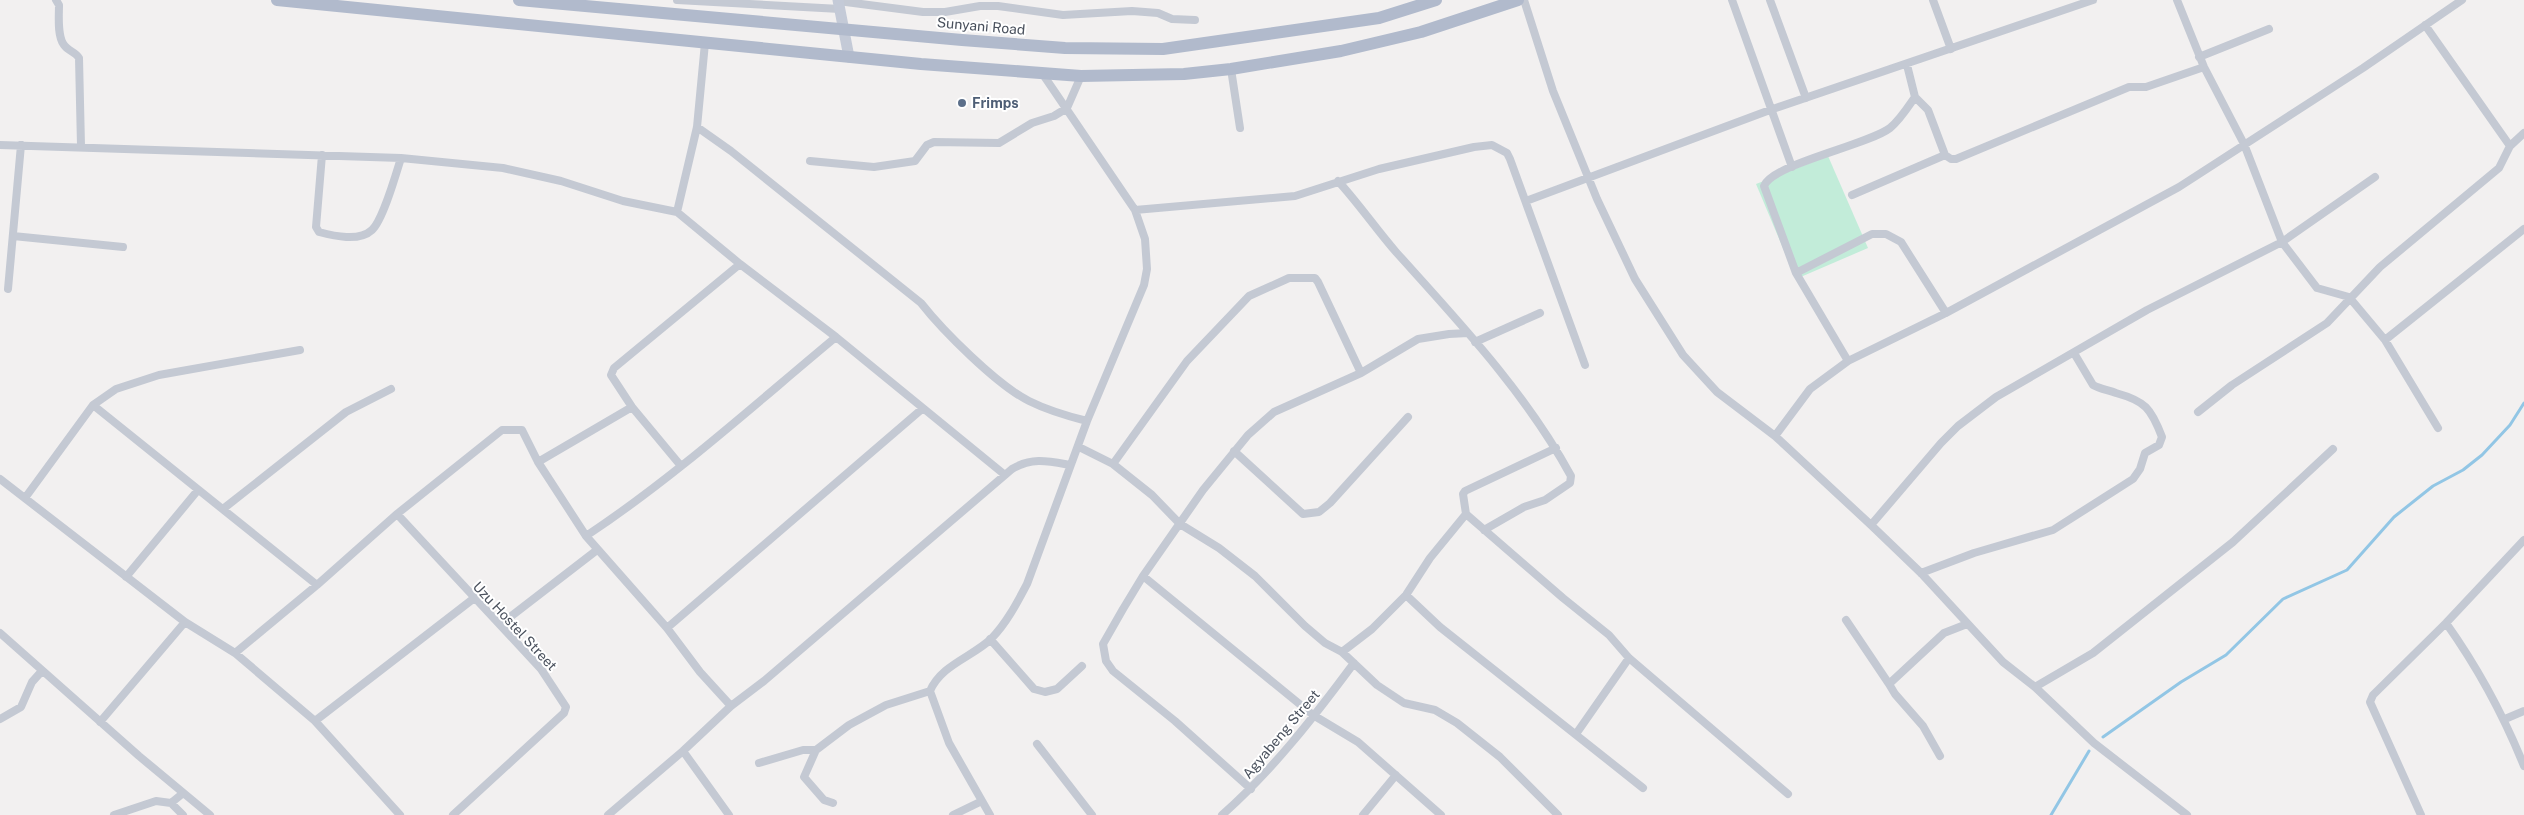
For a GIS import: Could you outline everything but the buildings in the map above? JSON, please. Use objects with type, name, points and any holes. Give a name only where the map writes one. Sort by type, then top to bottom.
[{"type":"main road","points":[[277,0],[849,57],[1081,76],[1184,74],[1231,69],[1340,52],[1421,32],[1518,0]]},
{"type":"main road","name":"Sunyani Road","points":[[520,0],[1065,48],[1163,49],[1369,19],[1436,0]]},
{"type":"street","points":[[56,0],[59,5],[61,40],[65,47],[79,58],[81,146]]},
{"type":"street","points":[[677,0],[838,3],[923,12],[945,12],[980,6],[998,6],[1063,15],[1132,11],[1158,14],[1172,19],[1195,20]]},
{"type":"street","points":[[1524,0],[1553,91],[1588,179],[1635,279],[1683,355],[1717,392],[1776,436],[1871,525],[1921,573],[1998,657],[2034,687],[2094,743],[2187,815]]},
{"type":"street","points":[[1732,0],[1792,167]]},
{"type":"street","points":[[1770,0],[1806,98]]},
{"type":"street","points":[[1933,0],[1951,49]]},
{"type":"street","points":[[1526,201],[1770,110],[1907,65],[2093,0]]},
{"type":"street","points":[[2177,0],[2199,57],[2244,144],[2282,242],[2317,288],[2349,298],[2385,340],[2438,428]]},
{"type":"street","points":[[1776,436],[1810,389],[1848,361],[1946,313],[2178,187],[2462,0]]},
{"type":"street","points":[[838,3],[849,57]]},
{"type":"street","points":[[2426,25],[2510,146]]},
{"type":"street","points":[[2199,57],[2269,29]]},
{"type":"street","points":[[678,212],[697,127],[705,43]]},
{"type":"street","points":[[1907,65],[1915,98],[1928,110],[1945,155],[1951,159],[1956,159],[2129,87],[2146,87],[2204,67]]},
{"type":"street","points":[[1231,69],[1240,128]]},
{"type":"street","points":[[990,815],[949,743],[930,691],[933,683],[990,639],[1014,609],[1026,584],[1070,465],[1079,447],[1087,421],[1144,285],[1147,269],[1145,240],[1135,210],[1042,73]]},
{"type":"street","points":[[810,161],[874,167],[906,164],[915,161],[926,145],[934,142],[999,143],[1026,126],[1054,116],[1067,108],[1081,76]]},
{"type":"street","points":[[1848,361],[1796,273],[1764,186],[1769,178],[1792,167],[1885,131],[1896,123],[1915,98]]},
{"type":"street","points":[[697,127],[731,151],[921,303],[934,320],[1002,383],[1028,400],[1087,421]]},
{"type":"street","points":[[2198,412],[2232,384],[2327,323],[2380,267],[2499,168],[2510,146],[2524,133]]},
{"type":"street","points":[[0,145],[81,146],[401,158],[503,168],[561,181],[623,201],[678,212],[740,264],[836,337],[1004,475]]},
{"type":"street","points":[[8,289],[21,145]]},
{"type":"street","points":[[1135,210],[1295,196],[1318,190],[1338,181],[1413,160],[1492,145],[1507,153],[1585,365]]},
{"type":"street","points":[[1852,195],[1945,155]]},
{"type":"street","points":[[322,156],[316,228],[319,232],[342,237],[359,237],[372,230],[380,216],[401,158]]},
{"type":"street","points":[[1871,525],[1958,426],[1996,397],[2160,302],[2282,242],[2376,177]]},
{"type":"street","points":[[1338,181],[1354,198],[1368,220],[1475,342],[1534,414],[1571,476],[1570,483],[1545,500],[1524,506],[1484,530]]},
{"type":"street","points":[[2385,340],[2524,228]]},
{"type":"street","points":[[1796,273],[1872,234],[1886,234],[1901,242],[1946,313]]},
{"type":"street","points":[[13,236],[122,247]]},
{"type":"street","points":[[681,466],[632,407],[613,382],[611,375],[614,368],[740,264]]},
{"type":"street","points":[[1113,464],[1187,361],[1226,317],[1249,296],[1288,278],[1315,278],[1361,373]]},
{"type":"street","points":[[1475,342],[1540,314]]},
{"type":"street","points":[[1251,789],[1175,721],[1113,670],[1106,661],[1104,644],[1143,576],[1203,490],[1234,452],[1274,412],[1361,373],[1418,339],[1449,334],[1468,334]]},
{"type":"street","points":[[586,536],[632,505],[681,466],[836,337]]},
{"type":"street","points":[[25,498],[93,405],[116,389],[160,375],[300,350]]},
{"type":"street","points":[[1921,573],[2062,525],[2133,479],[2140,469],[2145,453],[2159,445],[2162,436],[2155,420],[2145,405],[2137,399],[2094,385],[2074,353]]},
{"type":"street","points":[[223,509],[346,412],[391,389]]},
{"type":"street","points":[[93,405],[317,585]]},
{"type":"street","points":[[538,462],[632,407]]},
{"type":"street","points":[[667,628],[922,409]]},
{"type":"street","points":[[1234,452],[1302,514],[1319,512],[1330,503],[1408,417]]},
{"type":"street","points":[[235,652],[317,585],[397,514],[502,430],[522,430],[538,462],[586,536],[667,628],[700,672],[731,706]]},
{"type":"street","points":[[1079,447],[1113,464],[1152,495],[1180,524],[1219,548],[1255,576],[1305,626],[1325,643],[1342,652],[1377,684],[1404,703],[1435,710],[1457,723],[1500,757],[1556,814]]},
{"type":"street","points":[[1556,448],[1465,491],[1463,494],[1466,514],[1609,635],[1629,658],[1788,794]]},
{"type":"street","points":[[2034,687],[2092,654],[2233,542],[2333,449]]},
{"type":"street","points":[[608,815],[684,751],[731,706],[764,681],[1004,475],[1023,462],[1044,460],[1070,465]]},
{"type":"street","points":[[0,479],[185,622],[235,652],[315,721],[400,815]]},
{"type":"street","points":[[126,577],[198,490]]},
{"type":"street","name":"Uzu Hostel Street","points":[[397,514],[473,599],[501,624],[547,677],[564,701],[564,713],[453,815]]},
{"type":"street","points":[[1342,652],[1372,628],[1406,596],[1430,558],[1466,514]]},
{"type":"street","points":[[2422,815],[2370,702],[2373,695],[2524,540]]},
{"type":"street","points":[[501,624],[597,550]]},
{"type":"street","points":[[1143,576],[1313,716],[1358,742],[1441,815]]},
{"type":"street","points":[[1406,596],[1440,628],[1642,788]]},
{"type":"street","points":[[315,721],[473,599]]},
{"type":"street","points":[[1846,620],[1895,694],[1923,726],[1940,756]]},
{"type":"street","points":[[100,722],[185,622]]},
{"type":"street","points":[[2446,622],[2475,664],[2505,719],[2524,766]]},
{"type":"street","points":[[1890,684],[1944,633],[1967,624]]},
{"type":"street","points":[[0,633],[41,672],[182,794],[210,815]]},
{"type":"street","points":[[990,639],[1034,689],[1045,692],[1058,689],[1082,666]]},
{"type":"street","points":[[1576,734],[1629,658]]},
{"type":"street","name":"Agyabeng Street","points":[[1222,815],[1251,789],[1354,664]]},
{"type":"street","points":[[0,719],[21,707],[32,682],[41,672]]},
{"type":"street","points":[[833,803],[824,800],[804,777],[816,750],[849,725],[886,705],[930,691]]},
{"type":"street","points":[[2505,719],[2524,711]]},
{"type":"street","points":[[1037,744],[1092,815]]},
{"type":"street","points":[[759,763],[803,750],[816,750]]},
{"type":"street","points":[[684,751],[729,815]]},
{"type":"street","points":[[1363,815],[1396,775]]},
{"type":"street","points":[[171,803],[182,794]]},
{"type":"street","points":[[114,815],[156,801],[171,803],[183,815]]},
{"type":"street","points":[[953,815],[982,801]]},
{"type":"green space","points":[[1828,156],[1868,248],[1796,279],[1756,184]]},
{"type":"waterway","points":[[2103,737],[2181,682],[2226,655],[2283,599],[2347,570],[2394,517],[2433,486],[2463,470],[2482,455],[2510,425],[2524,403]]},
{"type":"waterway","points":[[2051,815],[2089,751]]},
{"type":"place","name":"Frimps","points":[[962,103]]}]
